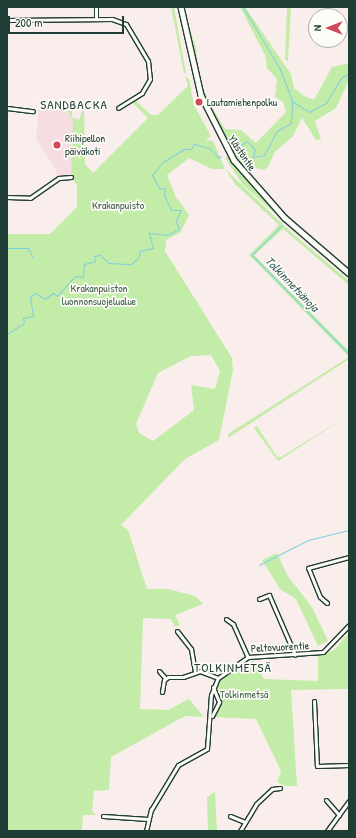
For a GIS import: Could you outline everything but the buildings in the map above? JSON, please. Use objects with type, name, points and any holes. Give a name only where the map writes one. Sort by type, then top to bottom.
[{"type":"main road","name":"Ylästöntie","points":[[181,7],[197,83],[223,142],[234,160],[285,218],[349,273]]},
{"type":"street","points":[[96,7],[96,19]]},
{"type":"street","points":[[7,20],[96,19],[118,20],[126,24],[150,66],[150,80],[142,93],[118,108]]},
{"type":"street","points":[[7,108],[33,111]]},
{"type":"street","points":[[7,198],[30,198],[59,178],[71,177]]},
{"type":"street","points":[[327,603],[320,597],[308,568],[349,557]]},
{"type":"street","points":[[259,599],[269,595],[295,655]]},
{"type":"street","points":[[226,619],[233,624],[248,657]]},
{"type":"street","name":"Peltovuorentie","points":[[146,831],[148,819],[178,765],[207,749],[213,687],[218,678],[248,657],[295,655],[327,650],[349,625]]},
{"type":"street","points":[[177,631],[191,648],[195,671]]},
{"type":"street","points":[[159,671],[165,678]]},
{"type":"street","points":[[165,678],[183,677],[195,671],[218,678]]},
{"type":"street","points":[[162,692],[165,678]]},
{"type":"street","name":"Peltovuorentie","points":[[211,717],[219,702],[213,687]]},
{"type":"street","points":[[314,701],[317,766],[349,765]]},
{"type":"street","points":[[240,831],[256,804],[272,789],[280,788]]},
{"type":"street","points":[[326,800],[339,815]]},
{"type":"street","points":[[327,831],[349,801]]},
{"type":"street","points":[[103,816],[148,819]]},
{"type":"street","points":[[230,816],[245,822]]},
{"type":"shaded area","name":"Riihipellon päiväkoti","points":[[39,107],[64,107],[73,120],[71,176],[57,178],[56,170],[36,139]]},
{"type":"green space","points":[[171,7],[174,7],[186,73],[184,73]]},
{"type":"green space","points":[[183,7],[196,48],[200,80],[210,104],[225,129],[241,130],[256,143],[286,112],[283,102],[275,97],[277,79],[267,68],[265,55],[240,7],[245,7],[291,74],[294,88],[304,96],[314,100],[332,67],[349,63],[349,80],[336,108],[315,121],[321,139],[316,140],[302,118],[293,136],[275,152],[268,167],[264,170],[248,166],[247,171],[226,141],[202,92]]},
{"type":"green space","points":[[287,7],[291,7],[288,61],[285,60]]},
{"type":"green space","points":[[185,76],[189,79],[194,105],[211,136],[206,140],[213,141],[225,169],[212,169],[189,158],[167,175],[176,197],[189,215],[181,232],[166,240],[165,251],[232,358],[233,370],[219,440],[185,459],[121,525],[128,530],[147,589],[168,589],[195,596],[203,604],[175,615],[180,625],[175,627],[171,619],[143,618],[140,709],[168,710],[189,699],[204,717],[185,716],[111,757],[109,790],[94,791],[92,811],[96,815],[83,815],[82,831],[7,831],[7,234],[50,234],[77,207],[77,186],[71,176],[73,120],[65,107],[52,106],[72,106],[72,117],[79,120],[84,106],[85,164],[93,173],[148,118],[133,103],[128,104],[136,101],[151,115],[158,115],[188,86]],"holes":[[[211,355],[220,371],[215,389],[191,385],[194,410],[153,441],[139,433],[136,424],[158,373],[191,356]]]},
{"type":"green space","points":[[229,156],[268,204],[349,278],[243,185],[225,158]]},
{"type":"green space","points":[[225,169],[292,233],[349,281],[349,285],[283,229],[254,255],[349,351],[349,357],[249,255],[279,225],[235,184]]},
{"type":"green space","points":[[349,357],[349,359],[228,438],[228,434]]},
{"type":"green space","points":[[349,415],[278,461],[254,428],[257,426],[277,457],[281,457]]},
{"type":"green space","points":[[277,553],[287,575],[312,607],[328,641],[318,646],[296,599],[280,589],[262,560]]},
{"type":"green space","name":"Tolkinmetsä","points":[[348,634],[349,689],[291,690],[297,786],[285,786],[277,782],[281,771],[256,719],[214,717],[220,704],[217,682],[253,660],[264,679],[318,681],[318,657],[334,650]]},
{"type":"green space","points":[[215,792],[217,831],[208,831],[207,797]]},
{"type":"waterway","points":[[243,7],[280,69],[292,101]]},
{"type":"waterway","points":[[232,150],[247,141],[255,150],[252,157],[264,155],[277,131],[291,123],[292,101],[309,112],[326,103],[341,78],[349,73]]},
{"type":"waterway","points":[[7,334],[24,323],[23,318],[33,316],[30,297],[35,293],[45,299],[53,293],[57,296],[75,276],[83,277],[84,264],[95,261],[94,256],[100,255],[109,263],[131,264],[139,257],[140,251],[153,248],[149,233],[167,235],[179,229],[176,221],[181,210],[171,210],[164,195],[165,189],[159,188],[152,175],[163,162],[184,149],[191,149],[194,144],[209,148],[219,158],[221,156]]},
{"type":"waterway","name":"Tolkinmetsänoja","points":[[282,225],[252,255],[349,354]]},
{"type":"waterway","points":[[7,248],[28,248],[33,258]]},
{"type":"waterway","name":"Tolkinmetsänoja","points":[[259,565],[308,540],[349,530]]},
{"type":"place","name":"Lautamiehenpolku","points":[[199,102]]},
{"type":"place","name":"Riihipellon päiväkoti","points":[[57,145]]},
{"type":"district","name":"SANDBACKA","points":[[74,104]]},
{"type":"district","name":"TOLKINMETSÄ","points":[[233,667]]},
{"type":"park label","name":"Krakanpuisto","points":[[118,205]]},
{"type":"park label","name":"Krakanpuiston luonnonsuojelualue","points":[[99,295]]}]
